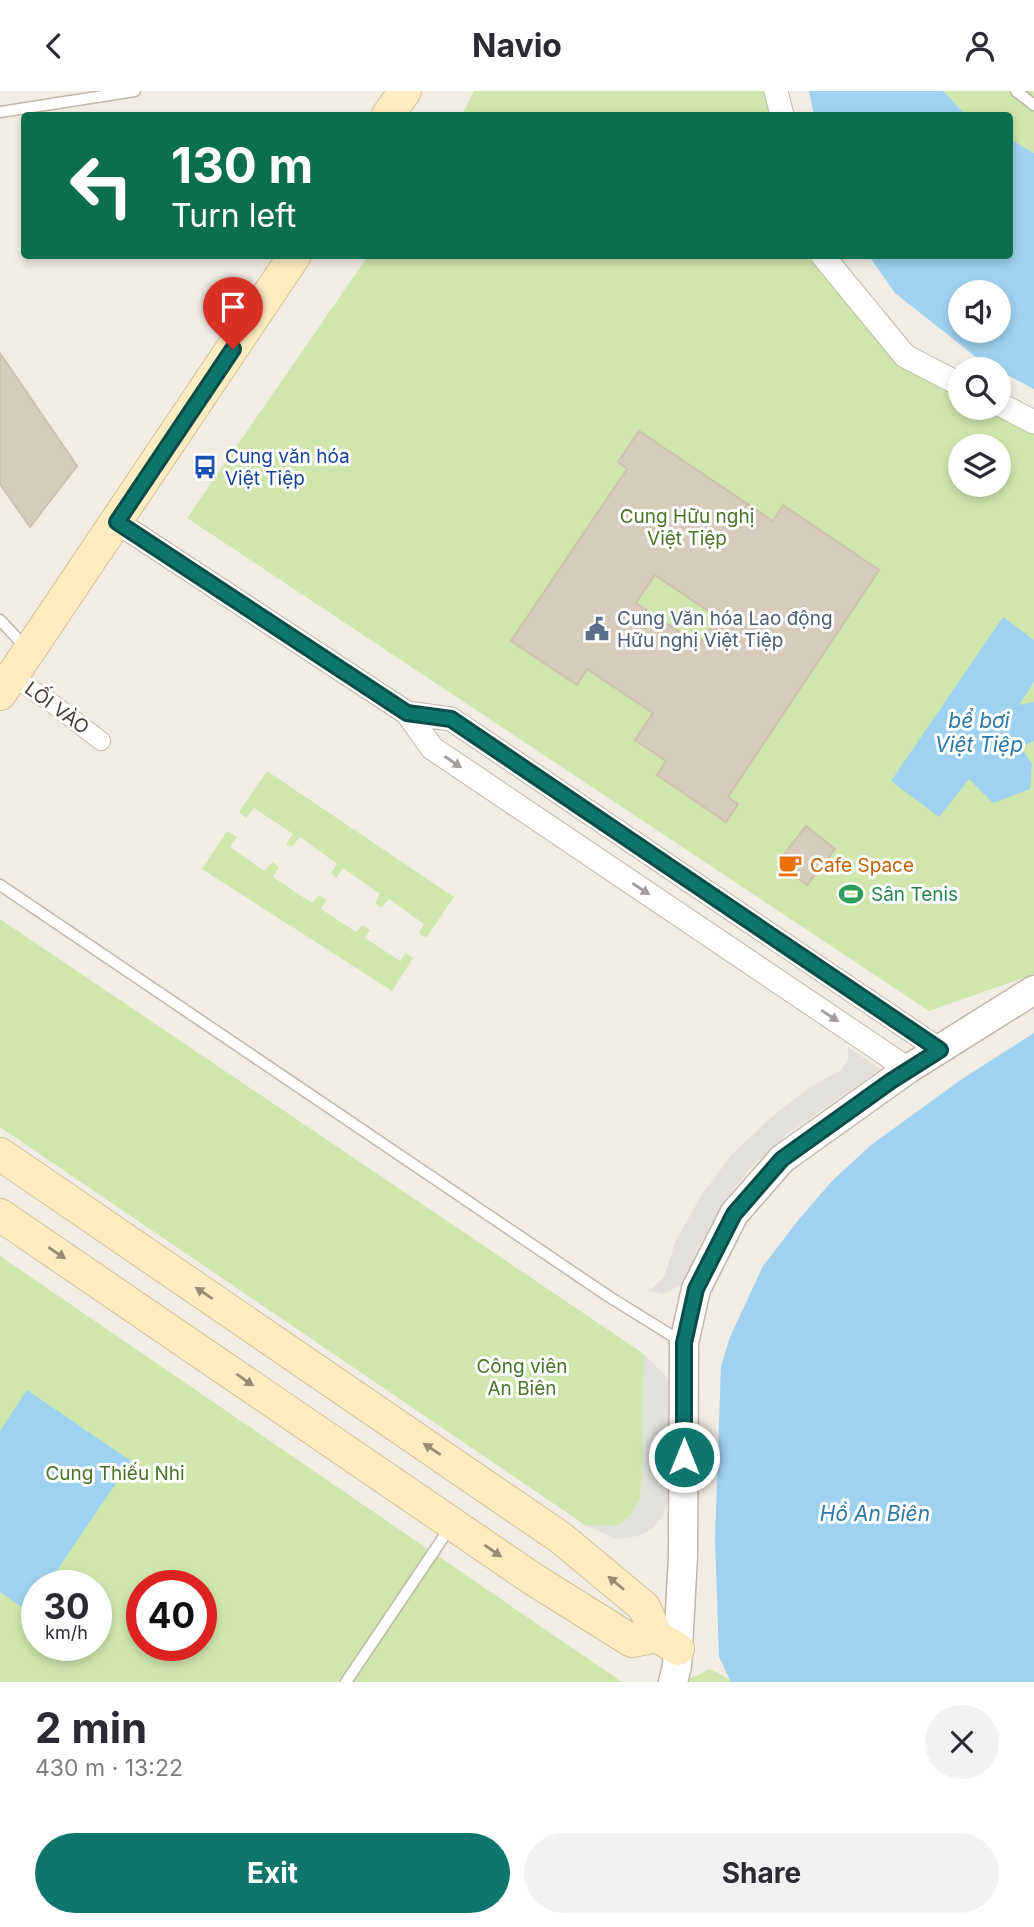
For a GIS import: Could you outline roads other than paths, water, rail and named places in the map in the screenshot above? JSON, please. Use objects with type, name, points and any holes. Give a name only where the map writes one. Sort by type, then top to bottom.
[{"type":"main road","points":[[13,674],[292,259]]},
{"type":"main road","points":[[0,1154],[561,1538],[644,1607],[668,1642]]},
{"type":"main road","points":[[3,1223],[214,1359],[533,1579],[632,1641],[668,1642]]},
{"type":"main road","points":[[214,1359],[243,1320]]},
{"type":"street","points":[[776,91],[781,112]]},
{"type":"street","points":[[825,259],[905,356],[948,378]]},
{"type":"street","points":[[1011,410],[1034,422]]},
{"type":"street","points":[[117,522],[407,713],[432,748],[908,1069]]},
{"type":"street","name":"LỐI VÀO","points":[[13,674],[101,741]]},
{"type":"street","points":[[407,713],[451,719],[940,1050]]},
{"type":"street","points":[[583,850],[603,822]]},
{"type":"street","points":[[697,927],[716,898]]},
{"type":"street","points":[[673,1682],[668,1642],[683,1556],[684,1343],[696,1289],[734,1214],[782,1159],[908,1069],[1034,990]]},
{"type":"lane","points":[[1,108],[135,91]]},
{"type":"lane","points":[[1016,91],[1034,105]]},
{"type":"lane","points":[[0,620],[13,674]]},
{"type":"lane","points":[[0,885],[608,1296],[684,1343]]},
{"type":"lane","points":[[346,1682],[453,1523]]},
{"type":"water","points":[[809,91],[943,91],[963,112],[813,112]]},
{"type":"water","points":[[1013,141],[1034,153],[1034,389],[1011,377],[1011,357],[976,357],[958,343],[1011,343],[1011,280],[948,280],[948,335],[895,293],[871,259],[1013,259]]},
{"type":"water","name":"bể bơi Việt Tiệp","points":[[1003,617],[1034,640],[1034,682],[1019,705],[1034,702],[1034,741],[1021,747],[1032,764],[1030,789],[993,803],[969,779],[939,817],[891,781]]},
{"type":"water","name":"Hồ An Biên","points":[[1034,1033],[1034,1682],[731,1682],[719,1657],[715,1538],[721,1366],[730,1337],[763,1266],[833,1180],[871,1145],[962,1079]]},
{"type":"water","points":[[27,1390],[131,1461],[57,1570],[21,1570],[21,1606],[0,1592],[0,1431]]},
{"type":"place","name":"Cung văn hóa Việt Tiệp","points":[[205,467]]},
{"type":"place","name":"Cung Văn hóa Lao động Hữu nghị Việt Tiệp","points":[[597,629]]},
{"type":"place","name":"Cafe Space","points":[[790,865]]},
{"type":"place","name":"Sân Tenis","points":[[851,894]]},
{"type":"park label","name":"Cung Hữu nghị Việt Tiệp","points":[[687,527]]},
{"type":"park label","name":"Công viên An Biên","points":[[522,1377]]},
{"type":"park label","name":"Cung Thiếu Nhi","points":[[115,1473]]}]
